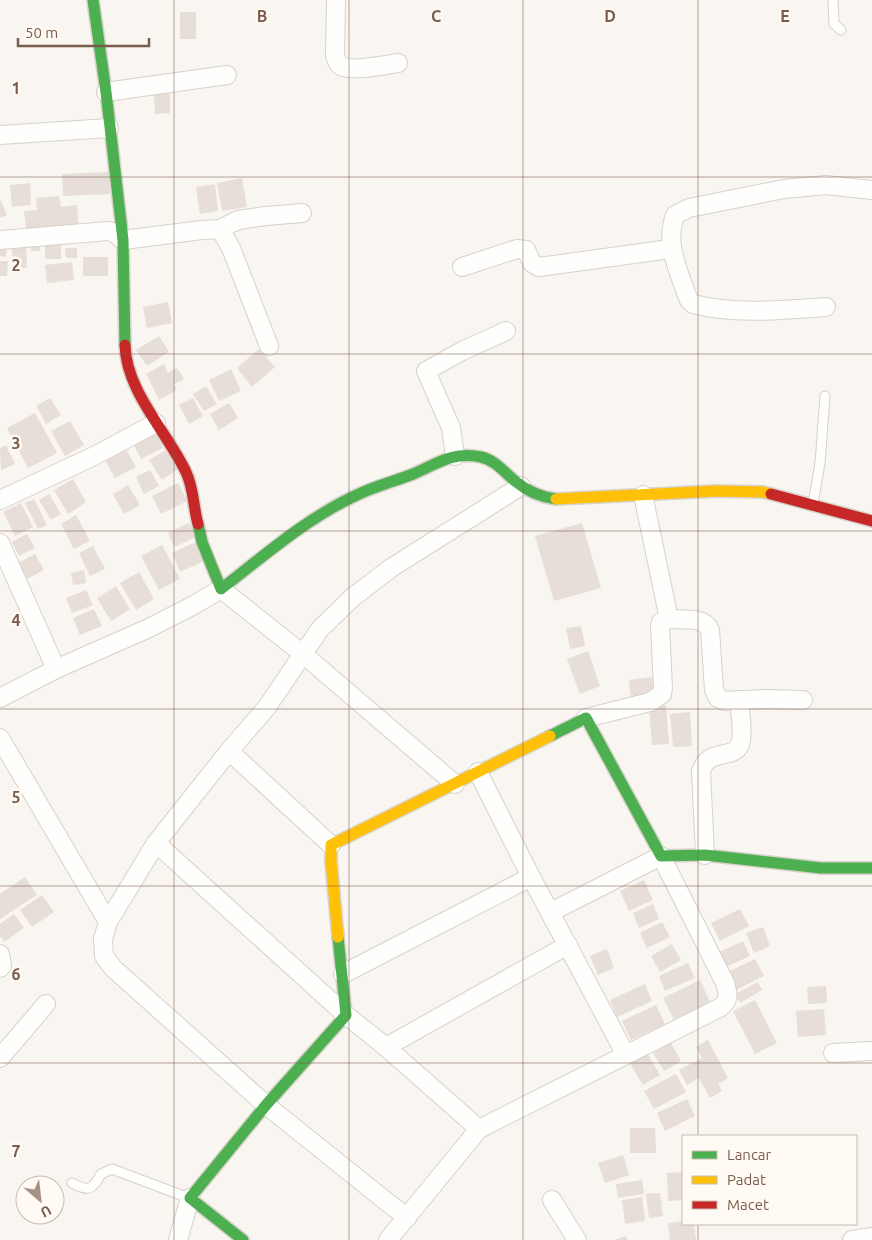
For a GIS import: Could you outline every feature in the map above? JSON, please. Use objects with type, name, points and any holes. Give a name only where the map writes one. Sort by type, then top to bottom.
[{"type":"street","points":[[93,0],[123,240],[125,355],[130,374],[189,479],[202,542],[221,589],[303,654],[454,784]]},
{"type":"street","points":[[336,0],[337,63],[342,67],[354,68],[398,63]]},
{"type":"street","points":[[106,92],[227,75]]},
{"type":"street","points":[[0,135],[109,128]]},
{"type":"street","points":[[826,307],[765,310],[731,309],[693,304],[686,293],[670,248],[672,224],[675,215],[689,208],[784,189],[826,185],[872,190]]},
{"type":"street","points":[[0,240],[108,231],[115,233],[123,240],[202,230],[220,230],[238,220],[302,213]]},
{"type":"street","points":[[220,230],[231,248],[269,346]]},
{"type":"street","points":[[462,267],[516,249],[526,250],[532,263],[539,268],[670,248]]},
{"type":"street","points":[[454,456],[451,428],[426,371],[462,351],[506,331]]},
{"type":"street","points":[[0,500],[94,456],[156,423]]},
{"type":"street","points":[[0,698],[56,669],[149,628],[194,605],[221,589],[290,535],[338,505],[454,456],[481,457],[494,462],[521,486],[538,496],[563,500],[716,491],[763,492],[872,520]]},
{"type":"street","points":[[407,1218],[266,1105],[113,968],[104,956],[102,939],[108,922],[156,843],[229,751],[267,707],[320,629],[353,597],[392,568],[521,486]]},
{"type":"street","points":[[643,495],[670,619]]},
{"type":"street","points":[[0,543],[56,669]]},
{"type":"street","points":[[331,845],[586,718],[650,702],[662,694],[664,688],[660,626],[661,622],[670,619],[702,621],[706,623],[710,630],[714,690],[718,698],[725,701],[803,700]]},
{"type":"street","points":[[705,855],[701,772],[707,760],[714,756],[734,752],[738,748],[741,741],[739,700]]},
{"type":"street","points":[[388,1240],[479,1129],[721,1007],[727,1002],[729,994],[725,983],[586,718]]},
{"type":"street","points":[[0,738],[108,922]]},
{"type":"street","points":[[178,1240],[190,1198],[266,1105],[346,1015],[331,845],[229,751]]},
{"type":"street","points":[[478,772],[531,877],[626,1055]]},
{"type":"street","points":[[156,843],[346,1015],[386,1047],[479,1129]]},
{"type":"street","points":[[551,912],[660,856],[705,855],[821,868],[872,868]]},
{"type":"street","points":[[343,974],[531,877]]},
{"type":"street","points":[[386,1047],[568,945]]},
{"type":"street","points":[[0,954],[2,966],[0,968]]},
{"type":"street","points":[[0,1058],[46,1004]]},
{"type":"street","points":[[833,1053],[872,1052]]},
{"type":"street","points":[[190,1198],[243,1240]]},
{"type":"street","points":[[552,1200],[577,1240]]},
{"type":"street","points":[[852,1240],[872,1237]]},
{"type":"lane","points":[[833,0],[834,24],[841,30]]},
{"type":"lane","points":[[813,504],[820,463],[826,396]]},
{"type":"lane","points":[[72,1183],[80,1187],[90,1188],[94,1185],[100,1174],[112,1169],[190,1198]]},
{"type":"building","points":[[180,12],[196,12],[196,39],[180,39]]},
{"type":"building","points":[[154,94],[170,94],[170,113],[155,114]]},
{"type":"building","points":[[109,172],[110,194],[63,196],[62,174]]},
{"type":"building","points":[[242,178],[247,207],[222,211],[217,183]]},
{"type":"building","points":[[30,183],[31,205],[12,207],[10,185]]},
{"type":"building","points":[[215,184],[218,211],[200,214],[196,187]]},
{"type":"building","points":[[59,196],[61,207],[77,205],[79,230],[27,236],[24,211],[37,210],[36,198]]},
{"type":"building","points":[[0,199],[7,215],[0,218]]},
{"type":"building","points":[[31,240],[40,240],[40,251],[31,251]]},
{"type":"building","points":[[45,240],[61,240],[61,259],[45,259]]},
{"type":"building","points":[[0,243],[7,243],[6,257],[0,256]]},
{"type":"building","points":[[26,247],[27,268],[13,269],[12,249]]},
{"type":"building","points":[[65,248],[77,248],[77,258],[66,258]]},
{"type":"building","points":[[83,257],[108,257],[108,276],[83,276]]},
{"type":"building","points":[[0,261],[8,261],[7,276],[0,276]]},
{"type":"building","points":[[72,262],[74,280],[47,283],[45,265]]},
{"type":"building","points":[[168,302],[172,323],[147,328],[143,307]]},
{"type":"building","points":[[159,336],[169,352],[147,366],[136,350]]},
{"type":"building","points":[[259,349],[275,367],[252,387],[237,368]]},
{"type":"building","points":[[164,364],[168,373],[177,368],[184,379],[174,384],[177,390],[159,400],[146,374]]},
{"type":"building","points":[[231,369],[241,391],[219,401],[209,380]]},
{"type":"building","points":[[206,386],[217,404],[204,411],[193,394]]},
{"type":"building","points":[[50,398],[61,415],[46,424],[36,406]]},
{"type":"building","points":[[193,398],[203,416],[189,424],[179,405]]},
{"type":"building","points":[[229,403],[238,418],[219,430],[210,414]]},
{"type":"building","points":[[35,413],[57,453],[28,468],[7,428]]},
{"type":"building","points":[[70,421],[84,445],[65,456],[51,431]]},
{"type":"building","points":[[153,428],[163,448],[141,459],[131,439]]},
{"type":"building","points":[[6,445],[15,464],[1,470],[0,448]]},
{"type":"building","points":[[126,449],[136,467],[115,478],[105,460]]},
{"type":"building","points":[[166,450],[178,469],[162,480],[149,460]]},
{"type":"building","points":[[150,470],[159,486],[144,494],[136,477]]},
{"type":"building","points":[[73,479],[86,502],[68,514],[54,490]]},
{"type":"building","points":[[178,483],[187,501],[161,514],[152,496]]},
{"type":"building","points":[[128,485],[140,505],[124,514],[113,494]]},
{"type":"building","points":[[49,494],[61,514],[51,520],[39,500]]},
{"type":"building","points":[[34,499],[47,525],[38,529],[25,503]]},
{"type":"building","points":[[21,503],[33,527],[15,536],[3,512]]},
{"type":"building","points":[[76,515],[90,541],[74,549],[61,524]]},
{"type":"building","points":[[189,523],[196,537],[174,547],[168,533]]},
{"type":"building","points":[[582,523],[601,588],[554,601],[535,536]]},
{"type":"building","points":[[27,534],[35,548],[19,556],[12,542]]},
{"type":"building","points":[[196,542],[204,561],[180,572],[172,553]]},
{"type":"building","points":[[162,545],[180,579],[159,590],[141,556]]},
{"type":"building","points":[[93,546],[105,569],[90,576],[79,553]]},
{"type":"building","points":[[35,554],[44,570],[27,579],[18,563]]},
{"type":"building","points":[[84,570],[86,583],[73,585],[71,573]]},
{"type":"building","points":[[139,572],[154,599],[136,610],[120,583]]},
{"type":"building","points":[[116,586],[130,609],[111,621],[97,598]]},
{"type":"building","points":[[86,590],[93,605],[72,613],[66,598]]},
{"type":"building","points":[[94,609],[102,626],[80,635],[73,618]]},
{"type":"building","points":[[581,626],[585,646],[570,649],[566,628]]},
{"type":"building","points":[[588,651],[600,686],[580,694],[567,659]]},
{"type":"building","points":[[652,677],[654,696],[631,698],[629,680]]},
{"type":"building","points":[[666,705],[669,744],[652,745],[649,707]]},
{"type":"building","points":[[690,712],[692,746],[673,747],[670,714]]},
{"type":"building","points":[[25,877],[37,895],[0,919],[0,894]]},
{"type":"building","points":[[644,880],[653,900],[629,911],[620,891]]},
{"type":"building","points":[[42,895],[54,912],[32,927],[20,910]]},
{"type":"building","points":[[653,904],[659,919],[639,928],[633,913]]},
{"type":"building","points":[[740,909],[749,926],[720,941],[711,923]]},
{"type":"building","points":[[14,914],[24,928],[4,942],[0,936],[0,924]]},
{"type":"building","points":[[662,922],[670,937],[647,948],[640,933]]},
{"type":"building","points":[[763,927],[770,946],[754,953],[746,933]]},
{"type":"building","points":[[743,941],[750,956],[726,967],[719,952]]},
{"type":"building","points":[[672,944],[681,960],[660,972],[651,956]]},
{"type":"building","points":[[607,949],[614,968],[598,975],[590,956]]},
{"type":"building","points":[[755,959],[764,976],[736,990],[728,972]]},
{"type":"building","points":[[688,963],[695,978],[665,991],[659,976]]},
{"type":"building","points":[[700,980],[710,1002],[674,1020],[663,998]]},
{"type":"building","points":[[758,982],[762,990],[740,1003],[735,994]]},
{"type":"building","points":[[645,984],[652,1001],[617,1017],[610,1000]]},
{"type":"building","points":[[826,986],[827,1003],[808,1004],[807,987]]},
{"type":"building","points":[[755,1000],[777,1043],[755,1054],[733,1011]]},
{"type":"building","points":[[656,1005],[665,1024],[631,1040],[622,1021]]},
{"type":"building","points":[[824,1009],[826,1035],[798,1037],[796,1011]]},
{"type":"building","points":[[708,1040],[728,1078],[718,1084],[722,1091],[710,1098],[699,1078],[687,1085],[679,1070],[702,1058],[696,1047]]},
{"type":"building","points":[[671,1043],[681,1061],[664,1071],[653,1053]]},
{"type":"building","points":[[646,1051],[660,1075],[643,1085],[629,1062]]},
{"type":"building","points":[[676,1074],[686,1092],[654,1109],[644,1091]]},
{"type":"building","points":[[687,1099],[695,1116],[665,1131],[657,1113]]},
{"type":"building","points":[[630,1128],[655,1128],[656,1153],[630,1153]]},
{"type":"building","points":[[623,1155],[629,1175],[605,1183],[598,1163]]},
{"type":"building","points":[[682,1172],[682,1200],[668,1201],[667,1173]]},
{"type":"building","points":[[642,1180],[644,1194],[618,1198],[616,1184]]},
{"type":"building","points":[[660,1193],[663,1216],[649,1218],[646,1194]]},
{"type":"building","points":[[642,1197],[645,1221],[625,1224],[622,1200]]},
{"type":"building","points":[[682,1221],[682,1225],[694,1225],[696,1240],[670,1240],[668,1223]]},
{"type":"building","points":[[626,1236],[628,1240],[615,1240]]},
{"type":"traffic: fast","points":[[93,0],[123,240],[125,345]]},
{"type":"traffic: fast","points":[[198,524],[202,542],[221,589],[287,537],[340,503],[445,459],[462,456],[481,457],[495,464],[529,491],[556,499]]},
{"type":"traffic: fast","points":[[550,736],[586,718],[661,856],[705,855],[821,868],[872,868]]},
{"type":"traffic: fast","points":[[243,1240],[190,1198],[266,1105],[346,1015],[338,937]]},
{"type":"traffic: slow","points":[[556,499],[716,491],[763,492],[771,494]]},
{"type":"traffic: slow","points":[[338,937],[331,845],[550,736]]},
{"type":"traffic: jam","points":[[125,345],[132,379],[189,478],[198,524]]},
{"type":"traffic: jam","points":[[771,494],[872,521]]}]
